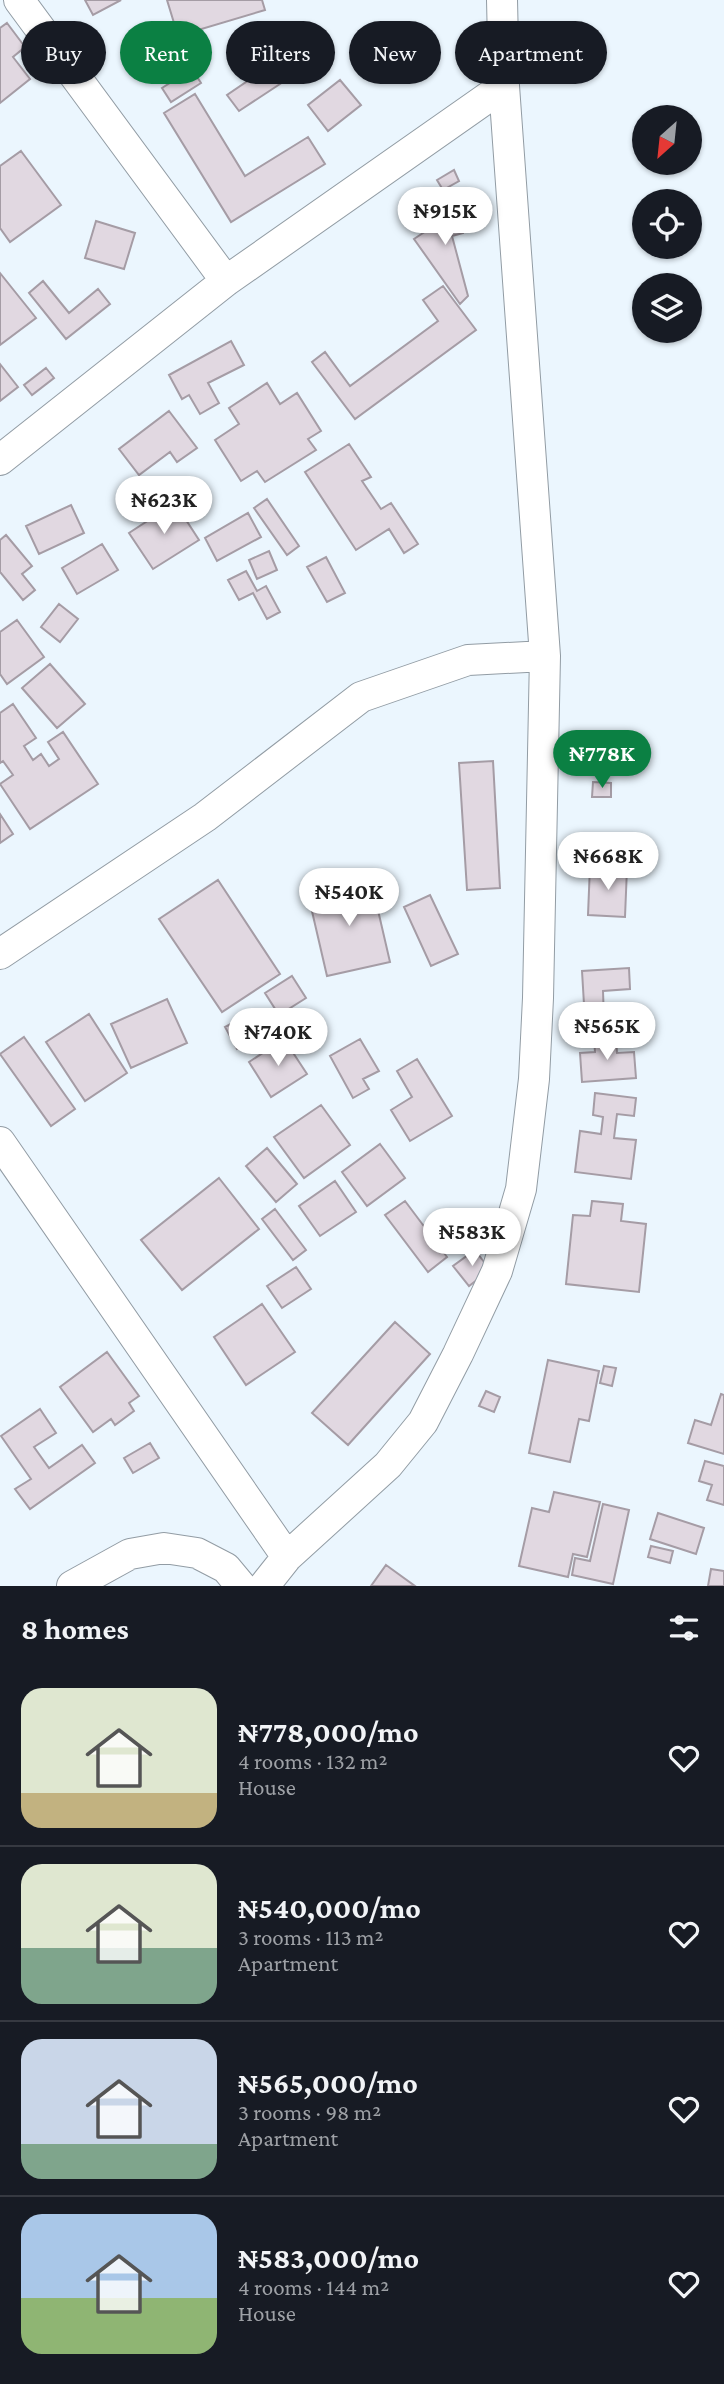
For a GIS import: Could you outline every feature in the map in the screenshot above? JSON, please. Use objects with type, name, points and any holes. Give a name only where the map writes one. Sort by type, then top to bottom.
[{"type":"street","points":[[19,0],[226,281]]},
{"type":"street","points":[[264,1586],[287,1557],[388,1465],[422,1422],[497,1271],[521,1189],[534,1079],[538,998],[545,656],[504,86],[502,0]]},
{"type":"street","points":[[0,460],[226,281],[504,86]]},
{"type":"street","points":[[0,954],[205,817],[361,697],[468,660],[545,656]]},
{"type":"street","points":[[0,1142],[287,1557]]},
{"type":"street","points":[[72,1586],[130,1555],[164,1548],[197,1553],[226,1568],[241,1586]]},
{"type":"building","points":[[85,0],[121,0],[93,15]]},
{"type":"building","points":[[167,0],[262,0],[265,10],[212,26],[212,21],[173,21]]},
{"type":"building","points":[[7,23],[21,42],[21,50],[13,57],[21,67],[21,84],[24,84],[0,103],[0,28]]},
{"type":"building","points":[[340,80],[361,105],[328,131],[308,105]]},
{"type":"building","points":[[168,84],[199,84],[171,102],[162,88]]},
{"type":"building","points":[[243,84],[280,84],[239,111],[227,95]]},
{"type":"building","points":[[195,94],[245,176],[308,137],[325,164],[231,222],[164,113]]},
{"type":"building","points":[[21,151],[61,205],[10,242],[0,228],[0,166]]},
{"type":"building","points":[[454,170],[459,181],[443,190],[437,180]]},
{"type":"building","points":[[462,202],[463,233],[452,236],[468,296],[460,304],[414,239],[429,229],[422,218]]},
{"type":"building","points":[[96,221],[135,233],[124,269],[85,258]]},
{"type":"building","points":[[0,273],[36,318],[0,345]]},
{"type":"building","points":[[43,281],[69,313],[98,289],[110,304],[66,339],[29,293]]},
{"type":"building","points":[[443,286],[476,330],[355,419],[312,362],[325,352],[350,386],[438,321],[423,300]]},
{"type":"building","points":[[231,341],[244,365],[208,383],[219,403],[200,414],[189,395],[182,399],[169,375]]},
{"type":"building","points":[[0,364],[18,387],[0,401]]},
{"type":"building","points":[[46,368],[54,378],[32,395],[24,385]]},
{"type":"building","points":[[267,383],[280,404],[297,393],[321,431],[308,439],[316,450],[265,482],[257,471],[241,481],[215,440],[239,424],[229,408]]},
{"type":"building","points":[[169,411],[197,448],[177,462],[170,452],[139,475],[119,449]]},
{"type":"building","points":[[349,444],[371,477],[362,481],[381,509],[391,503],[418,544],[404,553],[389,529],[356,550],[305,472]]},
{"type":"building","points":[[267,499],[299,546],[287,555],[254,508]]},
{"type":"building","points":[[175,503],[199,540],[153,569],[129,533]]},
{"type":"building","points":[[71,505],[84,533],[39,554],[26,526]]},
{"type":"building","points":[[248,513],[261,537],[217,561],[205,538]]},
{"type":"building","points":[[6,535],[32,566],[22,574],[35,590],[23,600],[0,572],[0,540]]},
{"type":"building","points":[[102,544],[118,570],[77,594],[62,568]]},
{"type":"building","points":[[269,551],[277,570],[257,579],[249,560]]},
{"type":"building","points":[[326,557],[345,593],[327,602],[307,567]]},
{"type":"building","points":[[246,571],[257,591],[266,586],[280,612],[267,619],[253,593],[239,600],[228,580]]},
{"type":"building","points":[[59,604],[78,619],[60,642],[41,627]]},
{"type":"building","points":[[17,620],[44,657],[7,684],[0,674],[0,632]]},
{"type":"building","points":[[50,664],[85,704],[57,728],[22,688]]},
{"type":"building","points":[[13,704],[36,738],[24,746],[33,760],[41,754],[49,766],[59,759],[48,742],[63,732],[98,784],[30,829],[0,784],[13,775],[3,761],[0,763],[0,713]]},
{"type":"building","points":[[493,761],[500,888],[467,890],[459,763]]},
{"type":"building","points":[[593,782],[611,783],[611,797],[592,797]]},
{"type":"building","points":[[0,814],[13,834],[0,843]]},
{"type":"building","points":[[590,866],[627,868],[625,917],[588,915]]},
{"type":"building","points":[[218,880],[280,974],[222,1012],[159,919]]},
{"type":"building","points":[[371,880],[390,962],[327,976],[308,894]]},
{"type":"building","points":[[430,895],[458,954],[431,966],[404,907]]},
{"type":"building","points":[[629,968],[630,989],[603,991],[604,1020],[585,1021],[582,971]]},
{"type":"building","points":[[292,976],[306,998],[279,1015],[265,993]]},
{"type":"building","points":[[167,999],[187,1043],[131,1068],[111,1024]]},
{"type":"building","points":[[254,1012],[266,1034],[237,1049],[225,1027]]},
{"type":"building","points":[[89,1014],[127,1073],[85,1101],[46,1042]]},
{"type":"building","points":[[24,1037],[75,1109],[51,1126],[0,1054]]},
{"type":"building","points":[[616,1037],[617,1053],[634,1052],[636,1078],[582,1082],[580,1053],[595,1052],[594,1038]]},
{"type":"building","points":[[284,1039],[307,1074],[271,1097],[249,1062]]},
{"type":"building","points":[[360,1039],[379,1071],[363,1079],[369,1089],[353,1098],[330,1056]]},
{"type":"building","points":[[417,1059],[452,1116],[410,1141],[391,1110],[412,1097],[397,1071]]},
{"type":"building","points":[[595,1093],[636,1098],[634,1116],[617,1114],[614,1138],[636,1140],[631,1179],[575,1172],[580,1131],[601,1134],[603,1117],[593,1115]]},
{"type":"building","points":[[321,1105],[350,1145],[304,1178],[274,1137]]},
{"type":"building","points":[[380,1144],[405,1178],[367,1206],[342,1172]]},
{"type":"building","points":[[267,1148],[297,1184],[276,1202],[246,1166]]},
{"type":"building","points":[[219,1178],[259,1229],[182,1290],[141,1240]]},
{"type":"building","points":[[335,1181],[356,1212],[320,1236],[299,1206]]},
{"type":"building","points":[[405,1201],[447,1257],[428,1272],[385,1215]]},
{"type":"building","points":[[592,1201],[623,1204],[621,1221],[646,1224],[639,1292],[566,1284],[573,1215],[590,1216]]},
{"type":"building","points":[[275,1209],[306,1250],[293,1260],[262,1219]]},
{"type":"building","points":[[475,1250],[490,1270],[469,1286],[453,1266]]},
{"type":"building","points":[[296,1267],[311,1289],[282,1308],[267,1286]]},
{"type":"building","points":[[262,1304],[295,1352],[246,1385],[214,1337]]},
{"type":"building","points":[[395,1322],[430,1354],[348,1445],[312,1413]]},
{"type":"building","points":[[107,1352],[139,1396],[129,1403],[134,1411],[115,1425],[111,1419],[93,1432],[60,1387]]},
{"type":"building","points":[[548,1360],[599,1371],[589,1421],[579,1419],[570,1462],[529,1453]]},
{"type":"building","points":[[604,1366],[616,1368],[612,1386],[600,1383]]},
{"type":"building","points":[[486,1391],[500,1397],[494,1412],[479,1406]]},
{"type":"building","points":[[721,1394],[724,1395],[724,1454],[688,1443],[695,1420],[711,1425]]},
{"type":"building","points":[[40,1409],[56,1433],[34,1447],[49,1468],[82,1445],[95,1463],[30,1509],[15,1489],[31,1479],[1,1436]]},
{"type":"building","points":[[150,1443],[159,1458],[133,1473],[124,1458]]},
{"type":"building","points":[[705,1461],[724,1466],[724,1505],[707,1500],[712,1485],[699,1481]]},
{"type":"building","points":[[554,1492],[600,1502],[587,1557],[573,1554],[568,1577],[519,1566],[532,1508],[549,1512]]},
{"type":"building","points":[[603,1504],[629,1510],[613,1584],[572,1575],[575,1558],[590,1561]]},
{"type":"building","points":[[658,1513],[704,1528],[696,1554],[650,1539]]},
{"type":"building","points":[[651,1546],[673,1551],[670,1563],[648,1557]]},
{"type":"building","points":[[386,1565],[415,1586],[371,1586]]},
{"type":"building","points":[[711,1569],[724,1571],[724,1586],[708,1586]]}]
